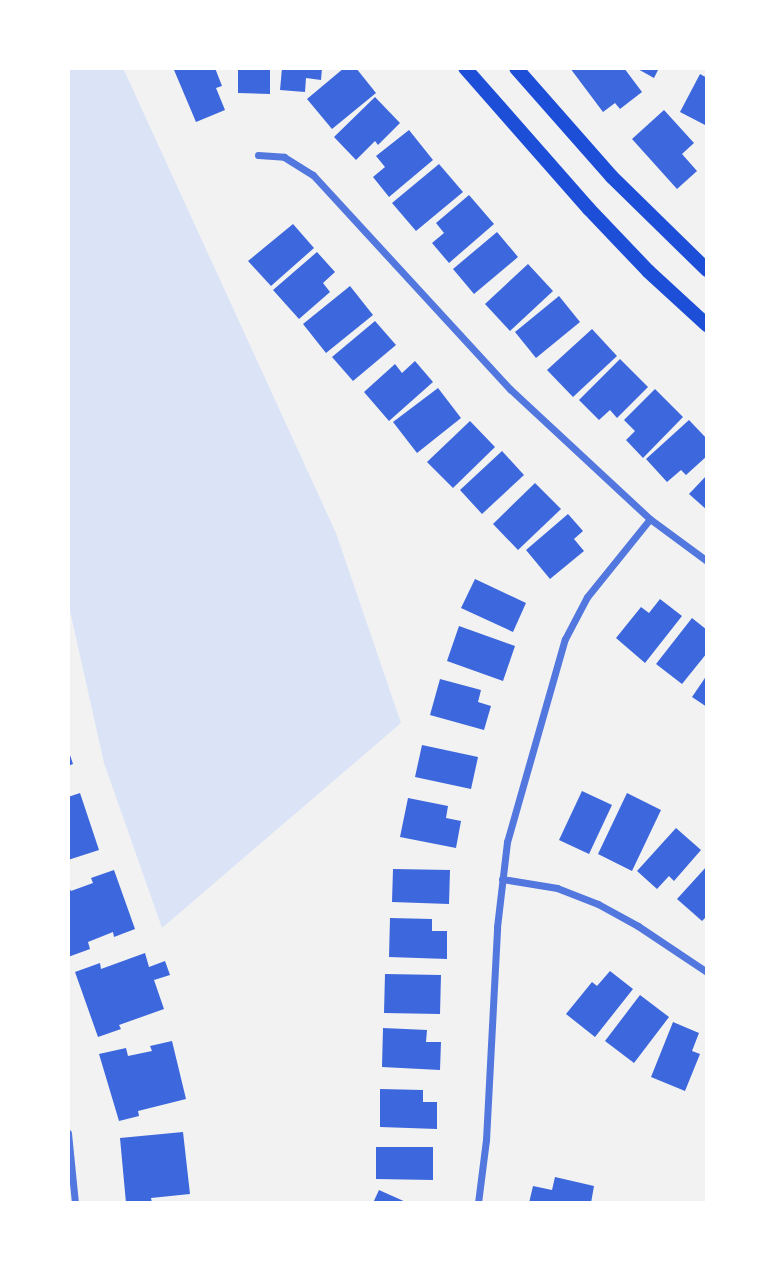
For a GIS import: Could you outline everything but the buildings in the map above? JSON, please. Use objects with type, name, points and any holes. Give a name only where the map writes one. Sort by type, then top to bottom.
[{"type":"main road","points":[[465,68],[606,227],[707,325]]},
{"type":"main road","points":[[516,68],[612,177],[707,270]]},
{"type":"street","points":[[258,155],[284,157],[313,175],[510,389],[650,519],[707,561]]},
{"type":"street","points":[[478,1203],[486,1140],[502,879],[507,842],[565,639],[587,597],[650,519]]},
{"type":"street","points":[[502,879],[557,888],[598,904],[638,926],[707,972]]},
{"type":"street","points":[[68,1133],[75,1203]]},
{"type":"shaded area","points":[[68,68],[123,68],[336,533],[401,723],[162,928],[104,763],[68,602]]}]
